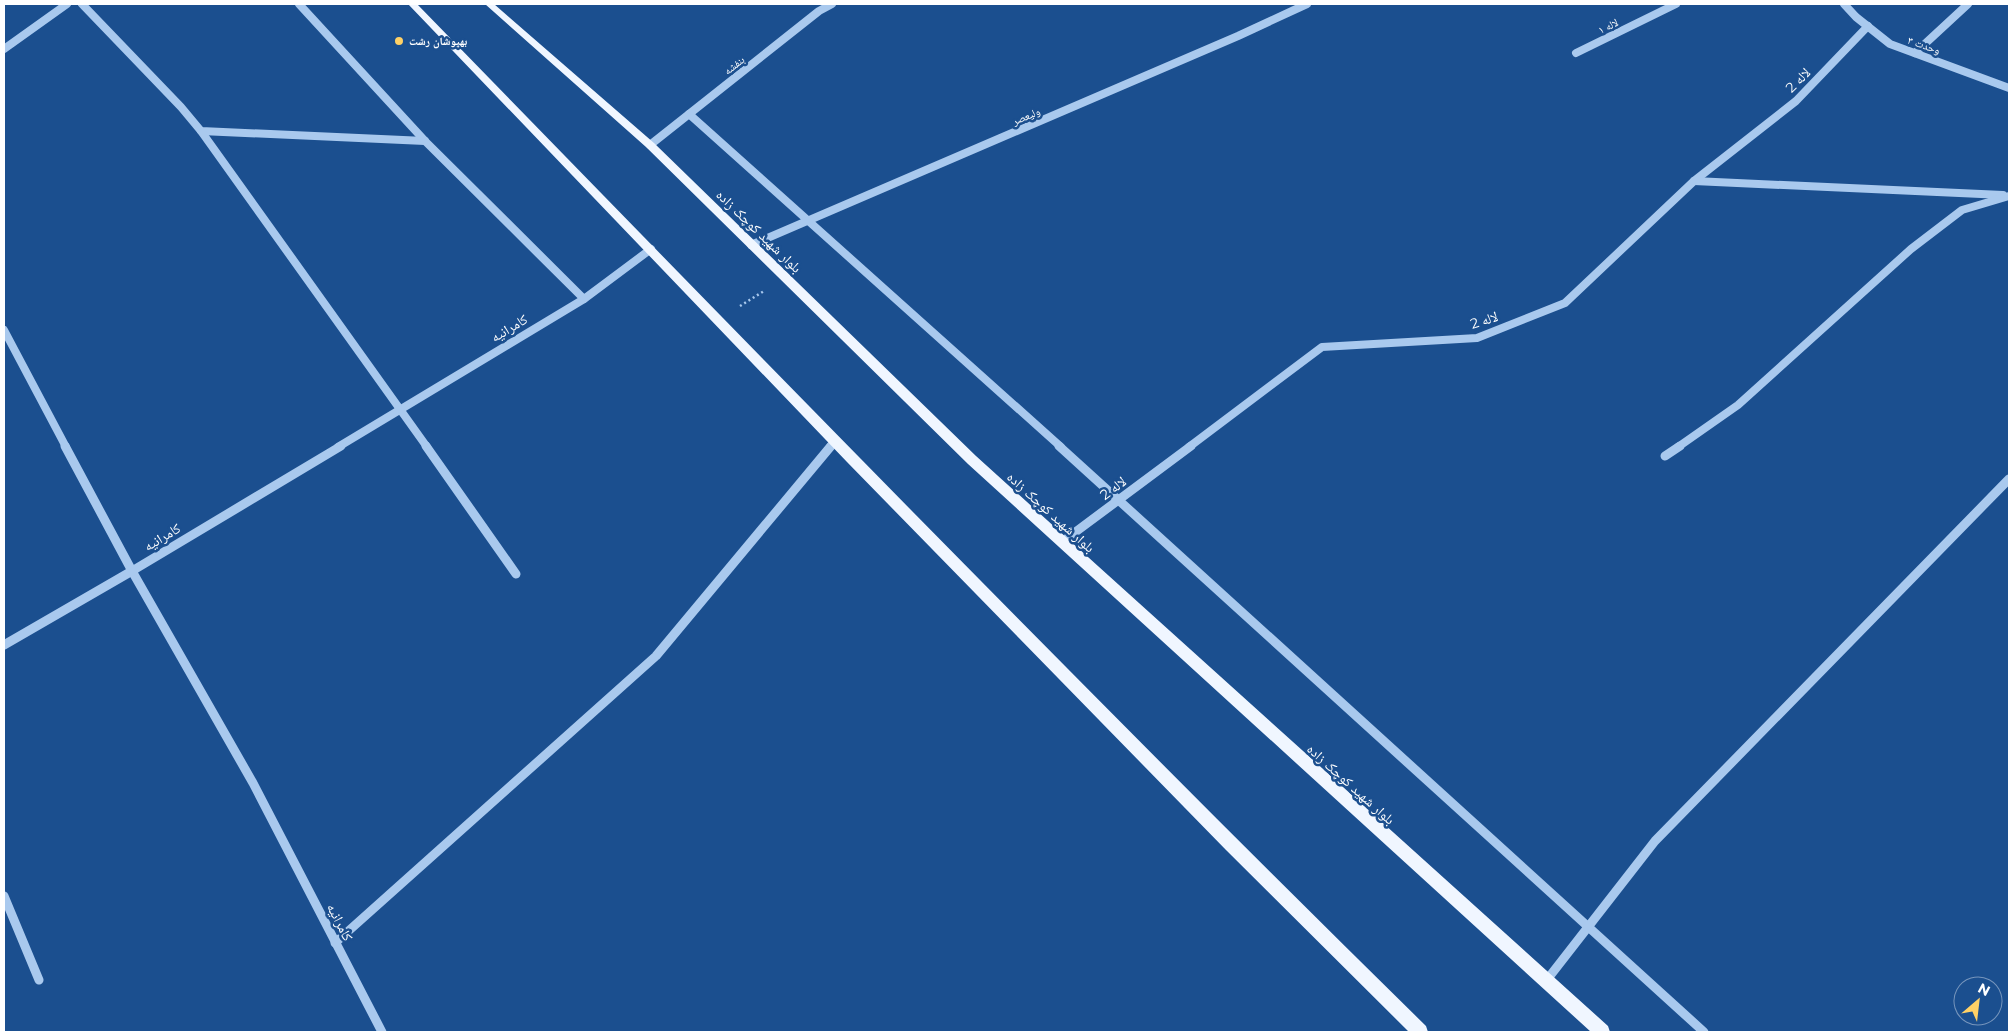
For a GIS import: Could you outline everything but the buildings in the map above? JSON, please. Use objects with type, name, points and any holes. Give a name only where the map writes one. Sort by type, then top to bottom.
[{"type":"main road","points":[[412,4],[835,441],[1218,831],[1420,1032]]},
{"type":"main road","name":"بلوار شهید کوچک زاده","points":[[489,4],[650,145],[972,460],[1602,1032]]},
{"type":"street","points":[[4,49],[66,4]]},
{"type":"street","points":[[82,4],[181,107],[201,131],[400,408],[516,574]]},
{"type":"street","points":[[300,4],[425,141],[584,299]]},
{"type":"street","name":"بنفشه","points":[[650,145],[819,11],[832,4]]},
{"type":"street","name":"ولیعصر","points":[[752,245],[1238,36],[1307,4]]},
{"type":"street","name":"لاله ۱","points":[[1576,53],[1676,4]]},
{"type":"street","name":"وحدت ۳","points":[[1844,4],[1890,44],[2009,88]]},
{"type":"street","points":[[1915,53],[1968,4]]},
{"type":"street","name":"لاله 2","points":[[1062,542],[1322,347],[1477,338],[1564,303],[1694,181],[1796,101],[1868,26]]},
{"type":"street","points":[[689,114],[806,222],[1119,499],[1587,929],[1704,1032]]},
{"type":"street","points":[[201,131],[425,141]]},
{"type":"street","points":[[1694,181],[2009,196]]},
{"type":"street","points":[[1665,456],[1738,406],[1911,249],[1962,210],[2009,196]]},
{"type":"street","name":"کامرانیه","points":[[382,1032],[253,783],[132,571],[584,299],[651,249]]},
{"type":"street","points":[[4,330],[132,571],[4,645]]},
{"type":"street","points":[[335,943],[656,656],[835,441]]},
{"type":"street","points":[[1546,981],[1655,841],[2009,479]]},
{"type":"lane","points":[[4,896],[39,980]]},
{"type":"path","points":[[718,320],[786,278]]},
{"type":"place","name":"بهپوشان رشت","points":[[399,41]]}]
